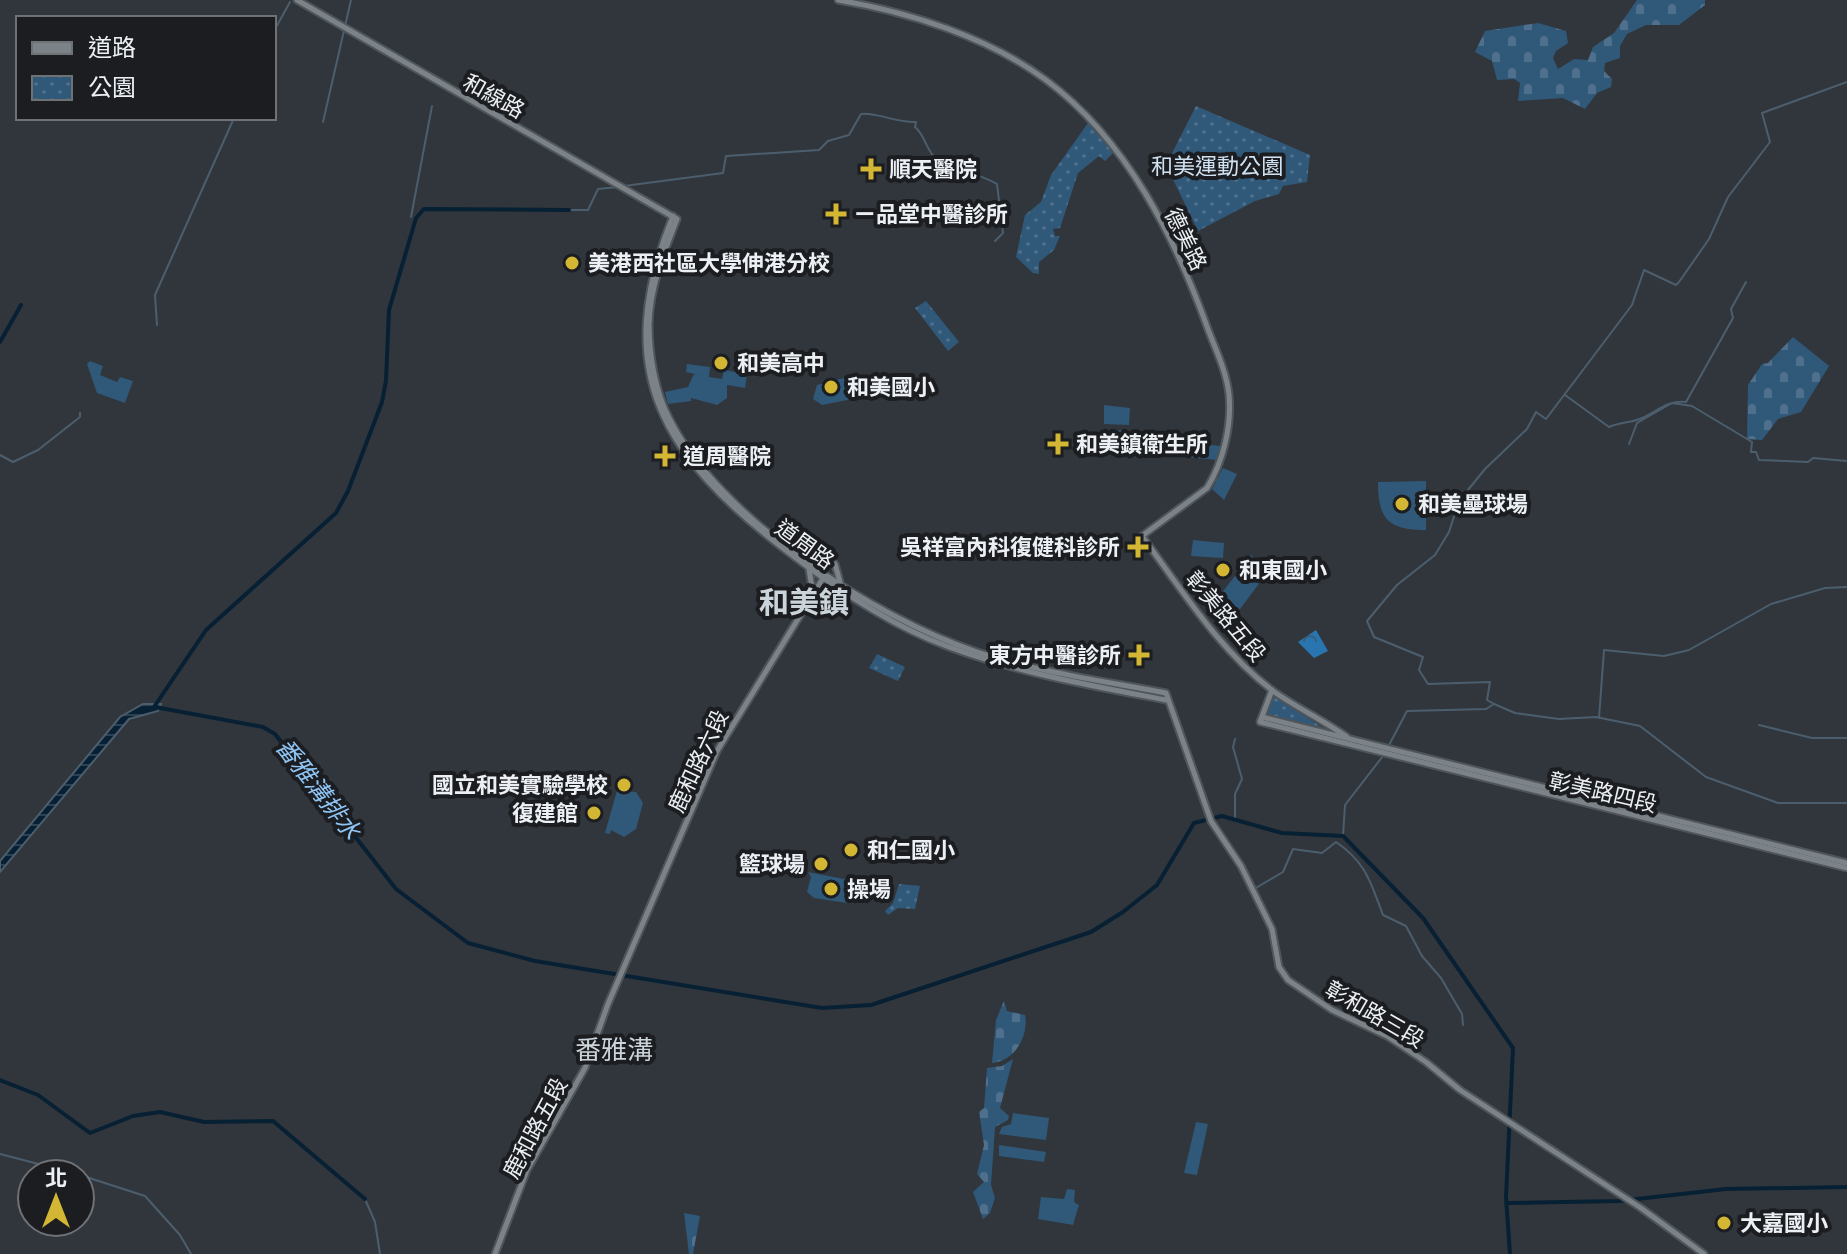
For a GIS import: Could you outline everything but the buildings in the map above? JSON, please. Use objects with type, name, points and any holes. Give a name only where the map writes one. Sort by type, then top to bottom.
[{"type":"main road","name":"和線路","points":[[297,0],[675,218]]},
{"type":"main road","name":"德美路","points":[[838,0],[926,22],[971,40],[1037,73],[1086,115],[1116,149],[1157,216],[1204,318],[1226,381],[1229,409],[1220,462],[1207,488],[1142,536]]},
{"type":"main road","name":"道周路","points":[[675,218],[655,262],[645,324],[649,377],[664,422],[685,455],[720,496],[809,568],[889,613],[967,649],[1166,697]]},
{"type":"main road","name":"道周路","points":[[675,218],[660,263],[649,323],[652,357],[667,416],[680,439],[728,496],[824,576]]},
{"type":"main road","name":"彰美路五段","points":[[1142,536],[1218,638],[1272,689],[1261,720]]},
{"type":"main road","points":[[809,568],[813,594],[841,586],[835,564]]},
{"type":"main road","name":"鹿和路六段","points":[[621,973],[726,732],[824,576]]},
{"type":"main road","points":[[1272,689],[1354,741]]},
{"type":"main road","name":"彰和路三段","points":[[1166,697],[1211,821],[1241,866],[1272,929],[1279,967],[1288,980],[1332,1010],[1387,1036],[1704,1254]]},
{"type":"main road","points":[[1261,720],[1347,737]]},
{"type":"main road","points":[[1261,720],[1354,741]]},
{"type":"main road","name":"彰美路四段","points":[[1354,741],[1441,767],[1847,866]]},
{"type":"main road","name":"鹿和路五段","points":[[495,1254],[532,1160],[585,1068],[621,973]]},
{"type":"green space","points":[[1637,0],[1705,0],[1705,5],[1679,25],[1646,25],[1627,34],[1620,46],[1620,58],[1605,63],[1604,71],[1612,79],[1611,87],[1597,93],[1585,109],[1563,98],[1518,101],[1520,83],[1514,79],[1497,80],[1492,61],[1475,52],[1485,31],[1538,23],[1566,31],[1568,43],[1556,51],[1553,58],[1558,69],[1574,59],[1588,60],[1593,47],[1614,33]]},
{"type":"green space","name":"和美運動公園","points":[[1196,106],[1310,155],[1307,182],[1283,186],[1279,194],[1255,201],[1198,231],[1166,165]]},
{"type":"green space","points":[[1088,123],[1114,152],[1105,161],[1099,156],[1078,173],[1060,228],[1053,229],[1055,236],[1060,236],[1054,250],[1039,262],[1039,274],[1033,273],[1016,257],[1025,215],[1041,202],[1051,175]]},
{"type":"green space","points":[[926,301],[959,342],[948,351],[915,308]]},
{"type":"green space","points":[[1793,337],[1829,366],[1801,412],[1778,419],[1762,440],[1747,439],[1748,385],[1762,364],[1768,363]]},
{"type":"green space","points":[[90,361],[103,366],[100,375],[117,382],[120,377],[133,381],[125,403],[97,393],[87,364]]},
{"type":"green space","points":[[687,364],[710,367],[709,377],[722,379],[724,370],[747,374],[745,388],[727,385],[727,398],[717,405],[691,398],[691,401],[668,404],[665,392],[688,387],[694,374],[704,376],[686,372]]},
{"type":"green space","points":[[859,374],[863,388],[857,398],[822,405],[813,399],[817,385]]},
{"type":"green space","points":[[1104,405],[1130,408],[1129,425],[1104,424]]},
{"type":"green space","points":[[1111,430],[1134,431],[1133,451],[1110,449]]},
{"type":"green space","points":[[1184,437],[1210,438],[1210,445],[1221,446],[1217,460],[1177,456],[1177,450],[1187,450],[1188,442]]},
{"type":"green space","points":[[1223,468],[1237,474],[1224,500],[1212,489]]},
{"type":"green space","name":"和美壘球場","points":[[1426,481],[1426,530],[1402,528],[1388,520],[1380,505],[1378,482]]},
{"type":"green space","points":[[1193,540],[1224,543],[1223,558],[1191,556]]},
{"type":"green space","points":[[1251,555],[1254,558],[1247,568],[1258,575],[1258,585],[1240,609],[1229,613],[1234,619],[1222,631],[1215,624],[1227,612],[1214,603]]},
{"type":"green space","points":[[1316,630],[1328,651],[1314,658],[1298,642]]},
{"type":"green space","points":[[877,654],[905,667],[898,681],[869,668]]},
{"type":"green space","points":[[1271,694],[1326,730],[1261,715]]},
{"type":"green space","points":[[620,780],[625,782],[623,791],[636,792],[643,803],[636,829],[624,837],[611,830],[610,834],[605,833]]},
{"type":"green space","points":[[808,872],[864,883],[864,887],[855,885],[855,896],[847,903],[814,898],[807,892],[811,877]]},
{"type":"green space","points":[[899,884],[920,886],[915,909],[898,908],[888,915],[885,911],[893,903]]},
{"type":"green space","points":[[1004,1001],[1007,1011],[1025,1015],[1025,1031],[1014,1052],[992,1063],[996,1020]]},
{"type":"green space","points":[[1013,1059],[1000,1108],[1009,1116],[1008,1120],[995,1127],[991,1185],[995,1198],[990,1213],[983,1219],[973,1192],[984,1182],[977,1174],[984,1145],[979,1112],[984,1108],[987,1068],[1002,1066]]},
{"type":"green space","points":[[1013,1113],[1049,1118],[1046,1140],[999,1134],[1002,1127],[1011,1124]]},
{"type":"green space","points":[[1196,1122],[1208,1124],[1197,1175],[1184,1173]]},
{"type":"green space","points":[[999,1145],[1046,1152],[1044,1162],[999,1156]]},
{"type":"green space","points":[[1067,1189],[1075,1190],[1074,1202],[1079,1205],[1073,1225],[1038,1219],[1041,1197],[1064,1199]]},
{"type":"green space","points":[[684,1213],[700,1216],[693,1254],[689,1254]]},
{"type":"shaded area","points":[[143,704],[161,704],[158,711],[129,719],[0,872],[0,861],[120,717]]},
{"type":"waterway","points":[[323,122],[351,0]]},
{"type":"waterway","points":[[276,27],[290,2]]},
{"type":"waterway","points":[[1494,704],[1487,700],[1490,682],[1428,684],[1419,670],[1423,657],[1374,637],[1367,621],[1397,585],[1435,555],[1449,532],[1459,501],[1485,469],[1527,429],[1536,412],[1546,419],[1632,305],[1644,270],[1676,285],[1679,282],[1709,239],[1728,197],[1770,142],[1762,113],[1847,82]]},
{"type":"waterway","points":[[411,217],[432,106]]},
{"type":"waterway","points":[[624,186],[723,173],[726,156],[819,150],[828,141],[849,135],[861,114],[873,115],[916,122],[915,127],[937,159],[997,184],[1003,233],[995,241]]},
{"type":"waterway","points":[[157,325],[155,295],[233,120]]},
{"type":"waterway","points":[[569,210],[588,210],[598,189],[618,187]]},
{"type":"waterway","points":[[154,707],[206,630],[336,513],[348,491],[382,402],[389,310],[416,218],[424,209],[569,210]]},
{"type":"waterway","points":[[1565,395],[1609,427],[1638,420],[1668,404],[1686,402],[1733,318],[1731,309],[1746,282]]},
{"type":"waterway","points":[[0,342],[21,305]]},
{"type":"waterway","points":[[1629,444],[1637,423],[1672,403],[1692,406],[1752,442],[1751,452],[1756,452],[1759,460],[1808,462],[1813,458],[1847,461]]},
{"type":"waterway","points":[[0,455],[13,462],[38,450],[80,417],[80,413]]},
{"type":"waterway","points":[[1599,718],[1604,650],[1664,656],[1689,650],[1771,604],[1825,588],[1847,587]]},
{"type":"waterway","points":[[1388,747],[1407,711],[1486,709],[1494,704],[1515,713],[1559,719],[1596,717],[1640,726],[1706,777],[1778,803],[1847,803]]},
{"type":"waterway","name":"番雅溝排水","points":[[155,707],[263,727],[275,734],[396,889],[468,943],[535,961],[822,1008],[871,1005],[1091,932],[1157,885],[1194,823],[1222,816],[1282,833],[1343,836],[1423,918],[1513,1048],[1506,1197],[1510,1254]]},
{"type":"waterway","points":[[1759,725],[1812,738],[1847,738]]},
{"type":"waterway","points":[[1235,739],[1233,747],[1242,779],[1235,794],[1235,818]]},
{"type":"waterway","points":[[1343,836],[1345,805],[1383,756]]},
{"type":"waterway","points":[[1254,889],[1283,872],[1293,849],[1322,853],[1336,842],[1361,866],[1383,915],[1406,926],[1422,956],[1441,978],[1462,1014],[1463,1025]]},
{"type":"waterway","points":[[0,1080],[38,1095],[90,1133],[133,1116],[160,1112],[204,1122],[273,1121],[365,1199]]},
{"type":"waterway","points":[[0,1154],[16,1158]]},
{"type":"waterway","points":[[96,1180],[145,1196],[180,1235],[191,1254]]},
{"type":"waterway","points":[[1507,1203],[1619,1201],[1726,1189],[1847,1187]]},
{"type":"waterway","points":[[365,1199],[375,1222],[380,1254]]},
{"type":"place","name":"順天醫院","points":[[871,169]]},
{"type":"place","name":"ㄧ品堂中醫診所","points":[[836,214]]},
{"type":"place","name":"美港西社區大學伸港分校","points":[[572,263]]},
{"type":"place","name":"和美高中","points":[[721,363]]},
{"type":"place","name":"和美國小","points":[[831,387]]},
{"type":"place","name":"和美鎮衛生所","points":[[1058,444]]},
{"type":"place","name":"道周醫院","points":[[665,456]]},
{"type":"place","name":"和美壘球場","points":[[1402,504]]},
{"type":"place","name":"吳祥富內科復健科診所","points":[[1138,547]]},
{"type":"place","name":"和東國小","points":[[1223,570]]},
{"type":"place","name":"東方中醫診所","points":[[1139,655]]},
{"type":"place","name":"國立和美實驗學校","points":[[624,785]]},
{"type":"place","name":"復建館","points":[[594,813]]},
{"type":"place","name":"和仁國小","points":[[851,850]]},
{"type":"place","name":"籃球場","points":[[821,864]]},
{"type":"place","name":"操場","points":[[831,889]]},
{"type":"place","name":"大嘉國小","points":[[1724,1223]]},
{"type":"district","name":"和美鎮","points":[[804,603]]},
{"type":"district","name":"番雅溝","points":[[614,1050]]}]
